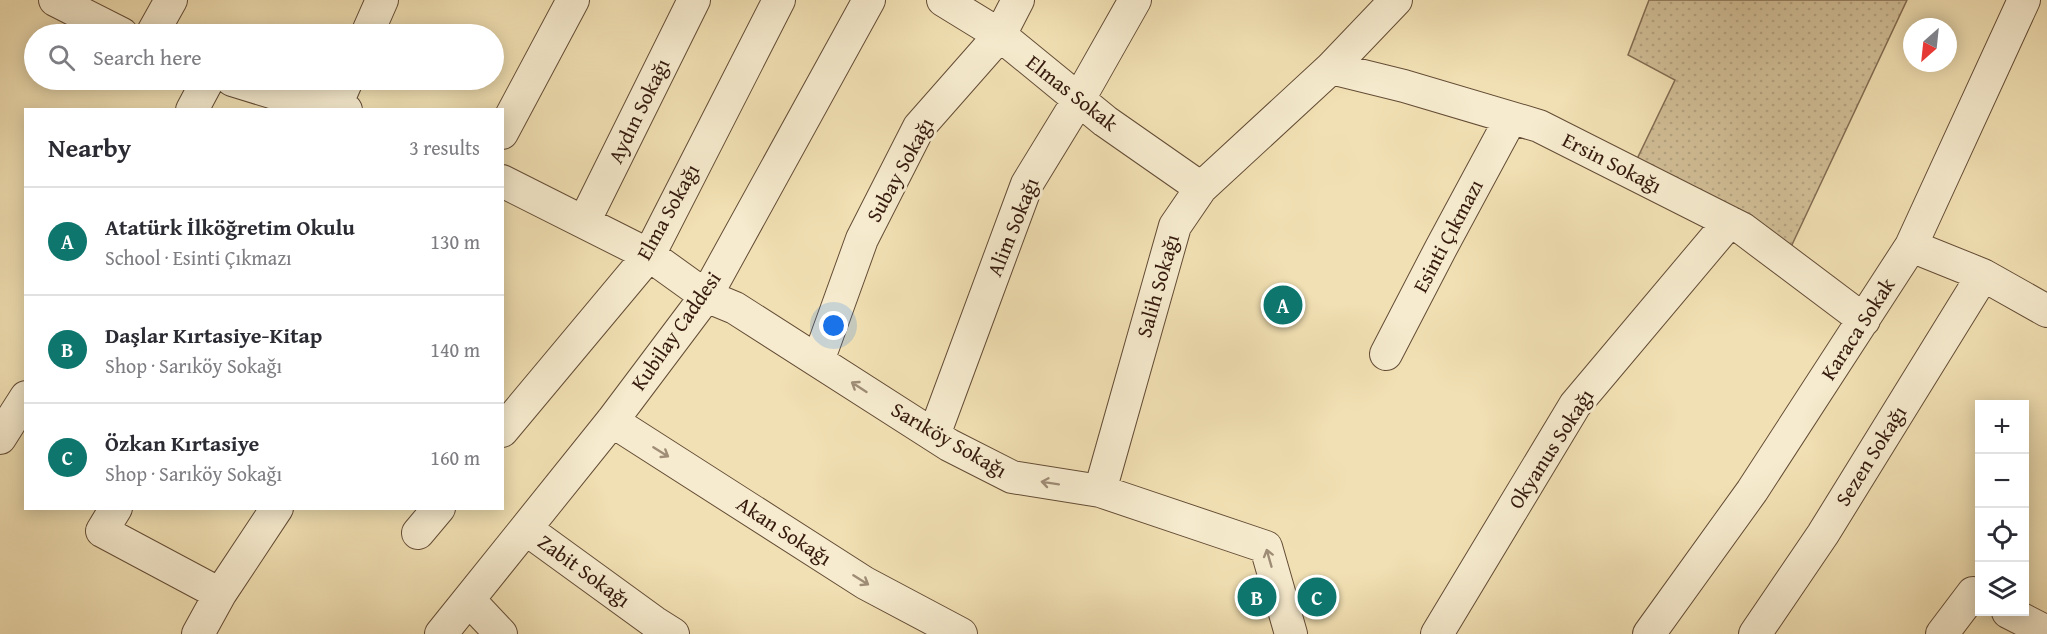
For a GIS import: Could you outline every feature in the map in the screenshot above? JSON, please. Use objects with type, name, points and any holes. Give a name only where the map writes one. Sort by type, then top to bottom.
[{"type":"street","points":[[55,0],[102,24]]},
{"type":"street","points":[[158,24],[171,0]]},
{"type":"street","points":[[371,24],[382,0]]},
{"type":"street","points":[[504,129],[573,0]]},
{"type":"street","name":"Aydın Sokağı","points":[[584,222],[694,0]]},
{"type":"street","name":"Elma Sokağı","points":[[504,429],[649,255],[779,0]]},
{"type":"street","name":"Kubilay Caddesi","points":[[441,634],[612,421],[706,296],[869,0]]},
{"type":"street","name":"Elmas Sokak","points":[[943,0],[1000,35],[1105,121],[1201,188]]},
{"type":"street","name":"Subay Sokağı","points":[[818,361],[862,239],[919,127],[1000,35],[1018,0]]},
{"type":"street","name":"Alim Sokağı","points":[[934,435],[1028,184],[1135,0]]},
{"type":"street","name":"Salih Sokağı","points":[[1100,491],[1175,226],[1201,188],[1331,68],[1396,0]]},
{"type":"street","name":"Karaca Sokak","points":[[1649,634],[1752,491],[1911,246],[2024,0]]},
{"type":"street","name":"Ersin Sokağı","points":[[1331,68],[1404,86],[1539,126],[1743,229],[1864,320]]},
{"type":"street","points":[[193,108],[203,90]]},
{"type":"street","points":[[265,90],[294,99],[341,101]]},
{"type":"street","name":"Esinti Çıkmazı","points":[[1386,354],[1511,118]]},
{"type":"street","name":"Sarıköy Sokağı","points":[[504,182],[649,255],[706,296],[735,308],[934,435],[1012,477],[1100,491],[1266,547],[1291,634]]},
{"type":"street","name":"Okyanus Sokağı","points":[[1437,634],[1575,405],[1729,222]]},
{"type":"street","points":[[1911,246],[1983,275],[2047,311]]},
{"type":"street","name":"Sezen Sokağı","points":[[1755,634],[1823,534],[1983,275]]},
{"type":"street","points":[[0,438],[24,400]]},
{"type":"street","name":"Akan Sokağı","points":[[612,421],[865,583],[961,634]]},
{"type":"street","points":[[115,510],[102,531],[220,594]]},
{"type":"street","points":[[198,634],[220,594],[276,510]]},
{"type":"street","points":[[418,533],[437,510]]},
{"type":"street","name":"Zabit Sokağı","points":[[526,529],[673,634]]},
{"type":"street","points":[[1942,634],[1973,593],[1975,594]]},
{"type":"street","points":[[469,600],[501,634]]},
{"type":"street","points":[[2016,616],[2047,632]]},
{"type":"shaded area","points":[[1649,0],[1907,0],[1790,249],[1637,159],[1675,80],[1628,55]]},
{"type":"place","name":"Atatürk İlköğretim Okulu","points":[[1283,305]]},
{"type":"place","name":"Daşlar Kırtasiye-Kitap","points":[[1257,597]]},
{"type":"place","name":"Özkan Kırtasiye","points":[[1317,597]]}]
